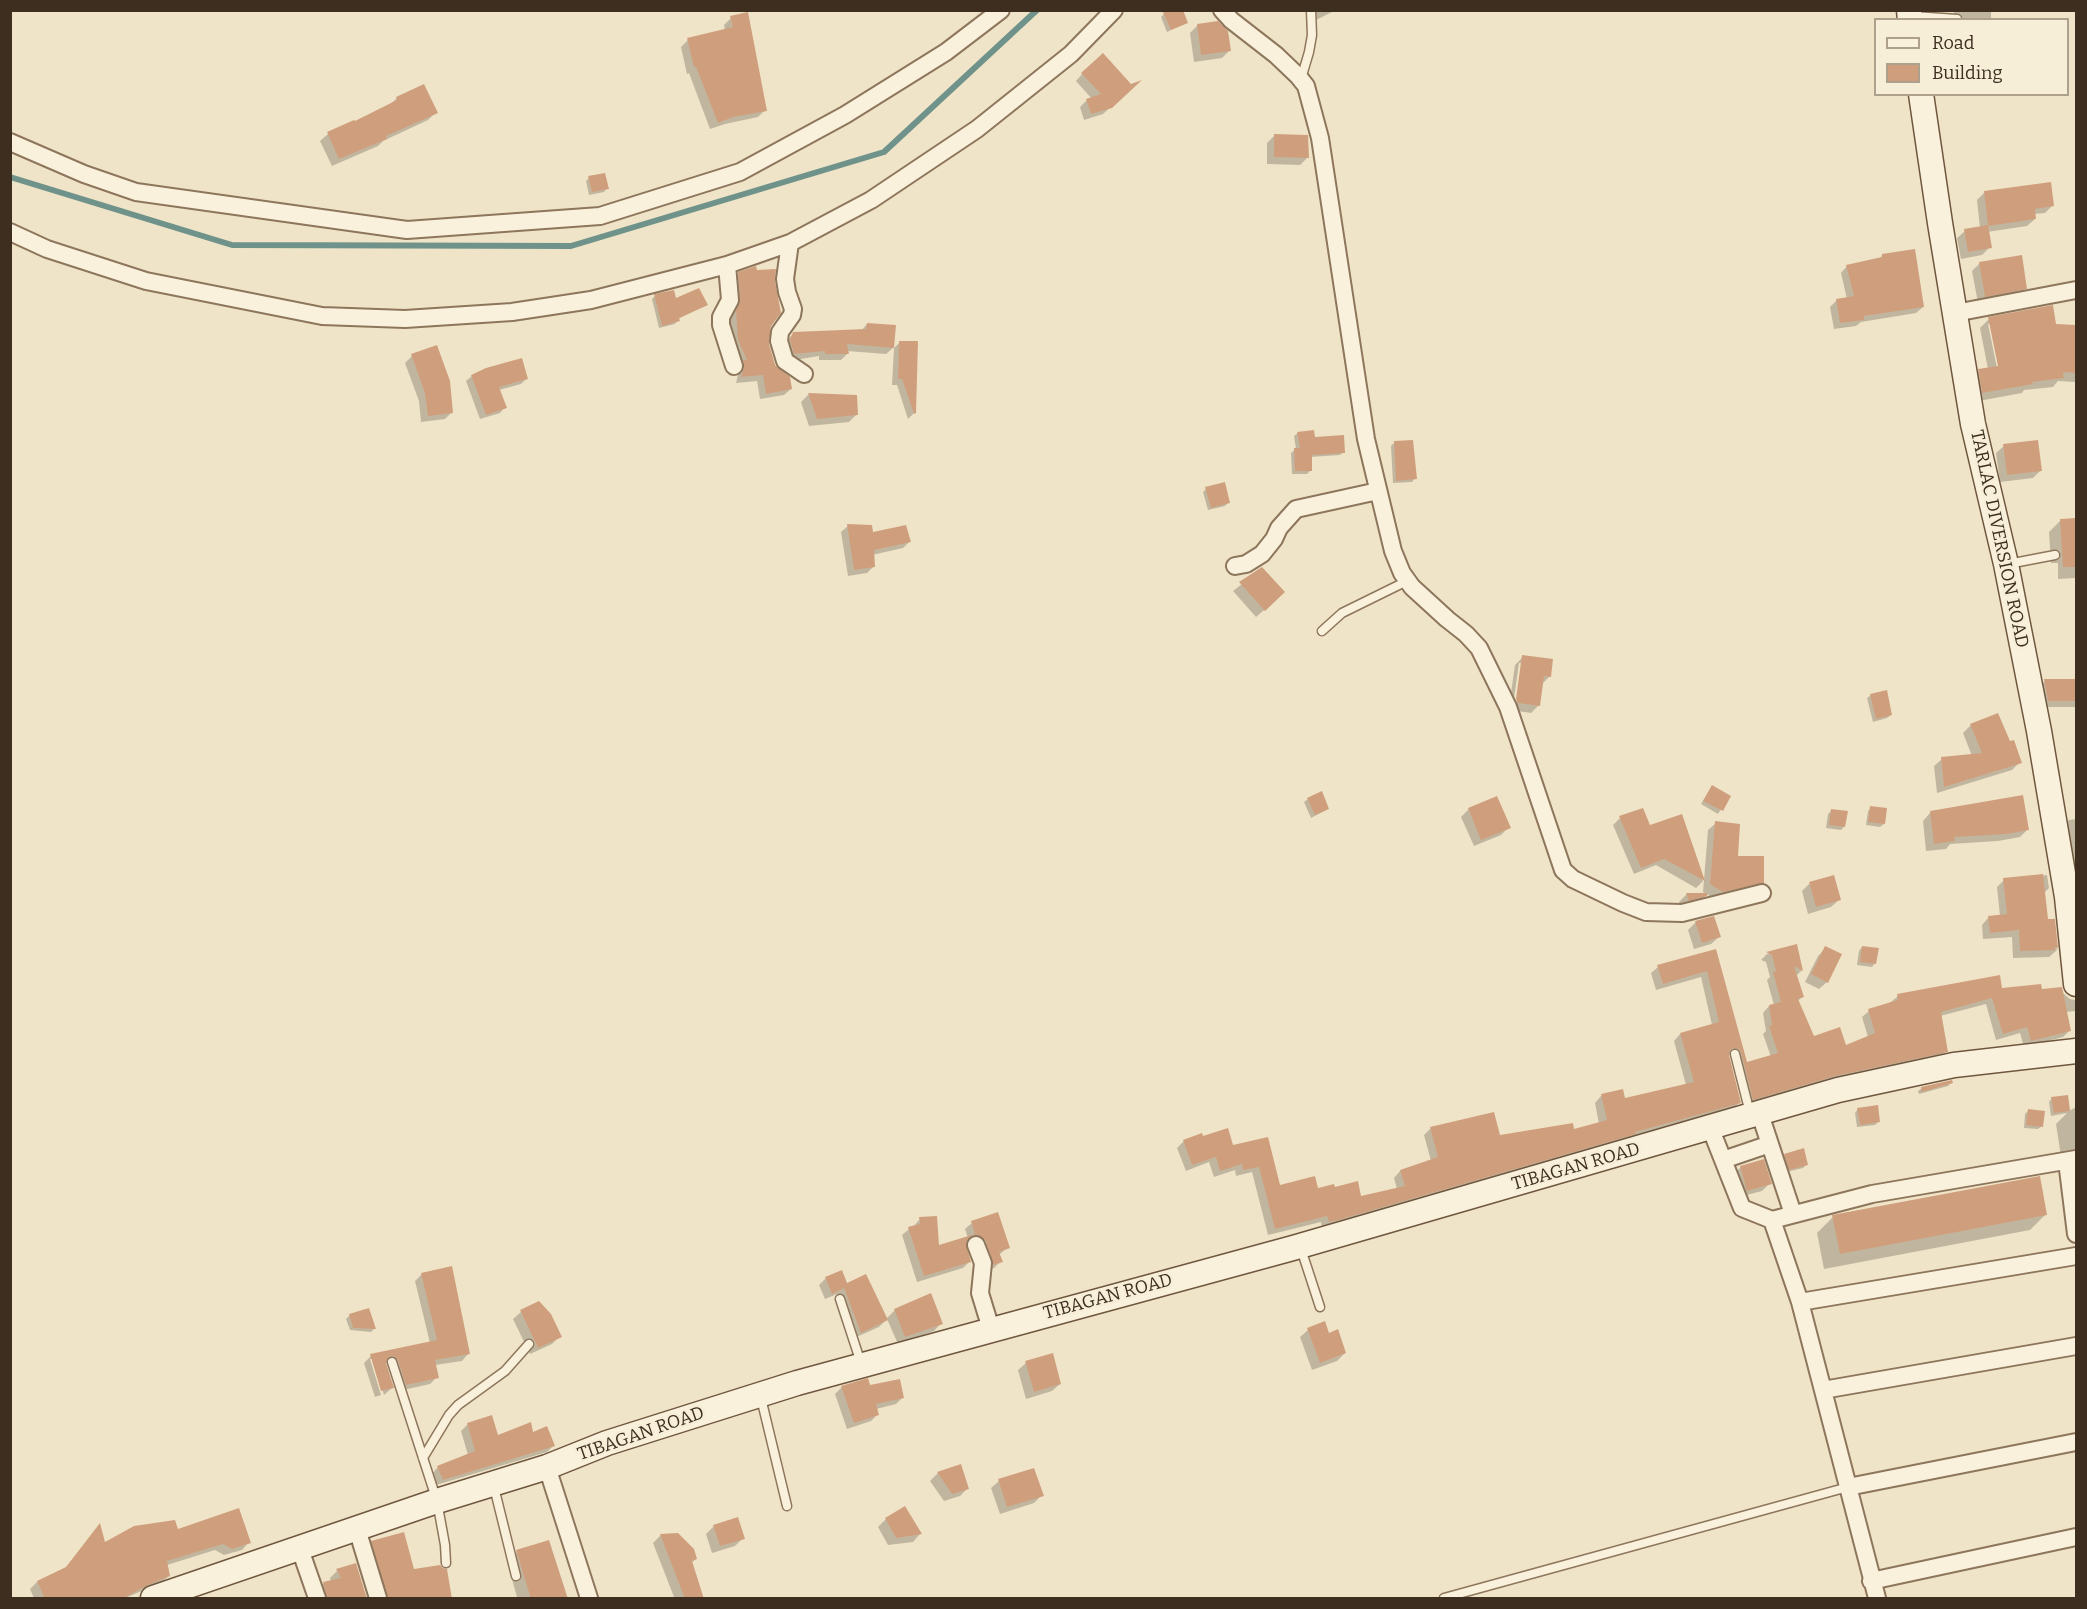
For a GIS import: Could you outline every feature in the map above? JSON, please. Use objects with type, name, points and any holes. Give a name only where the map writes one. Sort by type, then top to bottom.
[{"type":"main road","name":"TARLAC DIVERSION ROAD","points":[[1921,96],[1973,424],[2006,564],[2073,919],[2076,984]]},
{"type":"main road","name":"TIBAGAN ROAD","points":[[154,1598],[437,1501],[547,1467],[607,1443],[760,1394],[1300,1246],[1838,1090],[1953,1065],[2076,1050]]},
{"type":"street","points":[[10,142],[84,174],[136,192],[407,230],[600,216],[740,172],[845,115],[946,52],[1001,10]]},
{"type":"street","points":[[10,232],[47,249],[146,281],[322,316],[405,319],[512,312],[591,300],[727,265],[790,243],[871,200],[978,129],[1071,54],[1114,10]]},
{"type":"street","points":[[1222,10],[1231,20],[1276,55],[1305,86],[1320,138],[1351,353],[1366,439],[1393,550],[1407,581],[1479,648],[1508,707],[1557,857],[1567,875],[1646,912],[1682,914],[1762,893]]},
{"type":"street","points":[[790,243],[785,279],[793,309],[792,315],[780,332],[779,341],[785,361],[804,374]]},
{"type":"street","points":[[727,265],[730,300],[721,317],[721,325],[734,366]]},
{"type":"street","points":[[1955,313],[2076,290]]},
{"type":"street","points":[[1236,566],[1246,564],[1262,554],[1274,539],[1279,528],[1296,509],[1378,492]]},
{"type":"street","points":[[1755,1113],[1770,1144],[1793,1214]]},
{"type":"street","points":[[1710,1127],[1742,1209],[1772,1220],[1872,1194],[2072,1160],[2076,1234]]},
{"type":"street","points":[[1723,1160],[1770,1144]]},
{"type":"street","points":[[1772,1220],[1800,1302],[1877,1599]]},
{"type":"street","points":[[976,1245],[983,1263],[980,1293],[991,1329]]},
{"type":"street","points":[[1800,1302],[2076,1256]]},
{"type":"street","points":[[1823,1390],[2076,1346]]},
{"type":"street","points":[[1848,1487],[2076,1442]]},
{"type":"street","points":[[547,1467],[589,1599]]},
{"type":"street","points":[[357,1529],[378,1599]]},
{"type":"street","points":[[1871,1581],[2076,1537]]},
{"type":"street","points":[[300,1549],[317,1599]]},
{"type":"lane","points":[[1301,80],[1312,35],[1311,10]]},
{"type":"lane","points":[[1910,15],[1945,18]]},
{"type":"lane","points":[[2006,564],[2055,555]]},
{"type":"lane","points":[[1322,631],[1342,613],[1407,581]]},
{"type":"lane","points":[[1735,1054],[1755,1113]]},
{"type":"lane","points":[[1300,1246],[1320,1307]]},
{"type":"lane","points":[[840,1299],[862,1366]]},
{"type":"lane","points":[[423,1458],[449,1415],[458,1405],[505,1371],[529,1344]]},
{"type":"lane","points":[[392,1362],[437,1501],[446,1563]]},
{"type":"lane","points":[[760,1394],[787,1506]]},
{"type":"lane","points":[[493,1483],[516,1576]]},
{"type":"lane","points":[[1444,1599],[1848,1487]]},
{"type":"building","points":[[1162,10],[1183,10],[1188,23],[1171,30]]},
{"type":"building","points":[[748,12],[767,111],[733,117],[718,123],[696,67],[694,67],[687,38],[733,27],[730,16]]},
{"type":"building","points":[[1218,21],[1228,31],[1231,51],[1201,55],[1197,24]]},
{"type":"building","points":[[1103,53],[1131,84],[1142,80],[1112,108],[1091,114],[1086,99],[1101,94],[1081,73]]},
{"type":"building","points":[[424,84],[438,113],[386,136],[387,139],[339,159],[327,132],[355,121]]},
{"type":"building","points":[[1274,134],[1308,135],[1309,158],[1274,157]]},
{"type":"building","points":[[605,173],[609,189],[592,192],[588,176]]},
{"type":"building","points":[[2051,182],[2054,206],[2035,209],[2036,219],[1988,226],[1984,191]]},
{"type":"building","points":[[1988,225],[1992,248],[1968,252],[1964,229]]},
{"type":"building","points":[[1915,249],[1924,307],[1864,316],[1864,320],[1840,323],[1836,299],[1854,296],[1846,265],[1882,257],[1882,254]]},
{"type":"building","points":[[2022,255],[2027,289],[1985,297],[1979,262]]},
{"type":"building","points":[[756,266],[757,270],[776,269],[775,281],[781,313],[771,326],[769,344],[775,365],[790,377],[792,389],[766,394],[763,375],[741,377],[744,368],[743,360],[747,360],[738,340],[736,311],[740,299],[738,272]]},
{"type":"building","points":[[699,288],[708,305],[679,318],[680,321],[662,326],[654,294],[674,290],[676,298]]},
{"type":"building","points":[[2053,305],[2056,324],[2076,325],[2076,373],[2063,372],[2064,378],[2032,382],[2033,384],[1982,393],[1978,369],[1998,366],[1988,317]]},
{"type":"building","points":[[867,323],[896,325],[894,348],[847,344],[849,354],[825,354],[825,351],[794,354],[790,340],[793,332],[866,329]]},
{"type":"building","points":[[899,341],[918,341],[916,413],[914,414],[902,379],[898,379]]},
{"type":"building","points":[[437,345],[450,381],[453,413],[428,416],[425,393],[411,354]]},
{"type":"building","points":[[522,358],[528,379],[499,387],[507,408],[486,415],[471,375],[486,368]]},
{"type":"building","points":[[808,393],[857,395],[858,415],[817,419]]},
{"type":"building","points":[[1314,430],[1315,437],[1344,435],[1345,453],[1312,455],[1312,471],[1295,471],[1294,448],[1300,448],[1297,432]]},
{"type":"building","points":[[1413,440],[1417,479],[1396,481],[1394,441]]},
{"type":"building","points":[[2038,440],[2042,471],[2007,475],[2003,444]]},
{"type":"building","points":[[1225,482],[1230,503],[1211,508],[1205,487]]},
{"type":"building","points":[[2076,518],[2076,567],[2063,567],[2060,519]]},
{"type":"building","points":[[847,524],[872,525],[873,532],[906,525],[911,542],[874,550],[875,567],[854,570]]},
{"type":"building","points":[[1262,567],[1285,592],[1265,611],[1239,582]]},
{"type":"building","points":[[1522,655],[1553,659],[1551,677],[1544,676],[1540,706],[1518,703],[1516,699]]},
{"type":"building","points":[[2044,679],[2076,679],[2076,701],[2048,701]]},
{"type":"building","points":[[1887,690],[1892,715],[1876,719],[1870,694]]},
{"type":"building","points":[[1998,713],[2010,741],[2014,740],[2022,763],[1944,787],[1941,757],[1982,753],[1970,724]]},
{"type":"building","points":[[1712,785],[1731,796],[1723,811],[1703,801]]},
{"type":"building","points":[[1322,791],[1329,809],[1315,815],[1307,798]]},
{"type":"building","points":[[2023,795],[2029,830],[2006,834],[1954,837],[1955,841],[1934,844],[1930,811]]},
{"type":"building","points":[[1497,796],[1511,828],[1481,840],[1468,808]]},
{"type":"building","points":[[1870,806],[1887,808],[1885,824],[1868,822]]},
{"type":"building","points":[[1643,808],[1650,825],[1682,814],[1705,881],[1664,859],[1641,868],[1619,816]]},
{"type":"building","points":[[1831,809],[1848,811],[1845,827],[1829,825]]},
{"type":"building","points":[[1715,821],[1740,824],[1738,856],[1764,856],[1764,883],[1723,892],[1710,884]]},
{"type":"building","points":[[2043,874],[2048,919],[2055,919],[2058,948],[2020,951],[2019,930],[1990,933],[1988,916],[2007,914],[2003,878]]},
{"type":"building","points":[[1834,875],[1841,900],[1816,907],[1809,882]]},
{"type":"building","points":[[1686,893],[1707,893],[1707,896],[1689,901]]},
{"type":"building","points":[[1714,916],[1721,937],[1702,943],[1695,921]]},
{"type":"building","points":[[1797,944],[1803,971],[1794,966],[1804,997],[1798,999],[1814,1036],[1840,1027],[1846,1045],[1875,1033],[1868,1009],[1898,1000],[1897,994],[2000,975],[2002,988],[2041,984],[2042,989],[2062,987],[2071,1031],[2031,1041],[2027,1027],[2003,1034],[1992,998],[1941,1012],[1948,1052],[1835,1076],[1753,1100],[1741,1052],[1734,1048],[1730,1050],[1729,1055],[1741,1103],[1338,1220],[1329,1222],[1327,1216],[1275,1229],[1259,1167],[1243,1170],[1242,1164],[1220,1171],[1216,1157],[1192,1165],[1183,1140],[1202,1133],[1203,1136],[1228,1128],[1233,1145],[1268,1137],[1280,1185],[1315,1176],[1318,1188],[1334,1184],[1335,1187],[1358,1181],[1361,1196],[1405,1186],[1400,1170],[1438,1157],[1430,1127],[1494,1112],[1500,1135],[1573,1123],[1574,1129],[1607,1120],[1601,1094],[1623,1089],[1625,1098],[1694,1082],[1680,1033],[1719,1022],[1707,971],[1663,984],[1657,965],[1716,949],[1747,1062],[1778,1053],[1769,1026],[1772,1025],[1769,1005],[1781,1002],[1773,972],[1776,971],[1772,955],[1766,952]]},
{"type":"building","points":[[1825,946],[1842,954],[1828,983],[1811,974]]},
{"type":"building","points":[[1862,946],[1879,948],[1876,964],[1860,962]]},
{"type":"building","points":[[1952,1080],[1953,1083],[1922,1092],[1921,1087]]},
{"type":"building","points":[[2068,1095],[2070,1111],[2054,1113],[2051,1097]]},
{"type":"building","points":[[1878,1105],[1880,1122],[1860,1125],[1857,1108]]},
{"type":"building","points":[[2028,1109],[2045,1111],[2043,1127],[2026,1125]]},
{"type":"building","points":[[1804,1148],[1808,1165],[1789,1170],[1784,1154]]},
{"type":"building","points":[[1764,1159],[1772,1184],[1747,1191],[1740,1166]]},
{"type":"building","points":[[2040,1176],[2047,1215],[1840,1254],[1832,1215]]},
{"type":"building","points":[[998,1212],[1010,1248],[999,1252],[1003,1262],[993,1265],[986,1241],[978,1235],[973,1235],[966,1244],[971,1262],[924,1276],[908,1227],[920,1224],[919,1217],[937,1216],[939,1245],[975,1234],[971,1221]]},
{"type":"building","points":[[452,1266],[470,1354],[435,1360],[439,1378],[406,1385],[398,1360],[390,1356],[386,1363],[394,1388],[381,1391],[370,1354],[437,1340],[421,1273]]},
{"type":"building","points":[[842,1270],[847,1283],[866,1274],[888,1320],[861,1333],[844,1288],[832,1294],[825,1277]]},
{"type":"building","points":[[931,1293],[943,1324],[905,1337],[894,1309]]},
{"type":"building","points":[[539,1301],[551,1314],[562,1337],[538,1348],[520,1310]]},
{"type":"building","points":[[369,1308],[376,1329],[353,1328],[349,1314]]},
{"type":"building","points":[[1325,1321],[1329,1333],[1338,1329],[1346,1353],[1320,1363],[1307,1328]]},
{"type":"building","points":[[1053,1353],[1061,1384],[1034,1392],[1025,1361]]},
{"type":"building","points":[[868,1378],[870,1385],[900,1379],[904,1398],[876,1404],[879,1415],[854,1423],[841,1386]]},
{"type":"building","points":[[492,1415],[498,1435],[531,1422],[533,1432],[547,1426],[555,1446],[443,1480],[437,1466],[475,1451],[467,1423]]},
{"type":"building","points":[[961,1464],[969,1489],[952,1494],[937,1472]]},
{"type":"building","points":[[1034,1468],[1044,1496],[1007,1507],[998,1479]]},
{"type":"building","points":[[905,1506],[922,1534],[896,1538],[885,1518]]},
{"type":"building","points":[[239,1508],[251,1543],[232,1549],[223,1544],[167,1561],[170,1576],[124,1598],[45,1599],[37,1581],[66,1567],[100,1523],[105,1542],[134,1526],[175,1520],[178,1529]]},
{"type":"building","points":[[738,1517],[745,1539],[720,1546],[713,1525]]},
{"type":"building","points":[[404,1532],[414,1569],[440,1565],[447,1569],[452,1599],[388,1599],[371,1541]]},
{"type":"building","points":[[678,1533],[694,1549],[697,1559],[692,1561],[704,1599],[685,1599],[660,1534]]},
{"type":"building","points":[[549,1540],[568,1599],[531,1599],[516,1550]]},
{"type":"building","points":[[356,1563],[367,1599],[327,1599],[323,1582],[341,1578],[336,1569]]},
{"type":"waterway","points":[[10,177],[232,245],[571,246],[884,152],[1037,10]]}]
